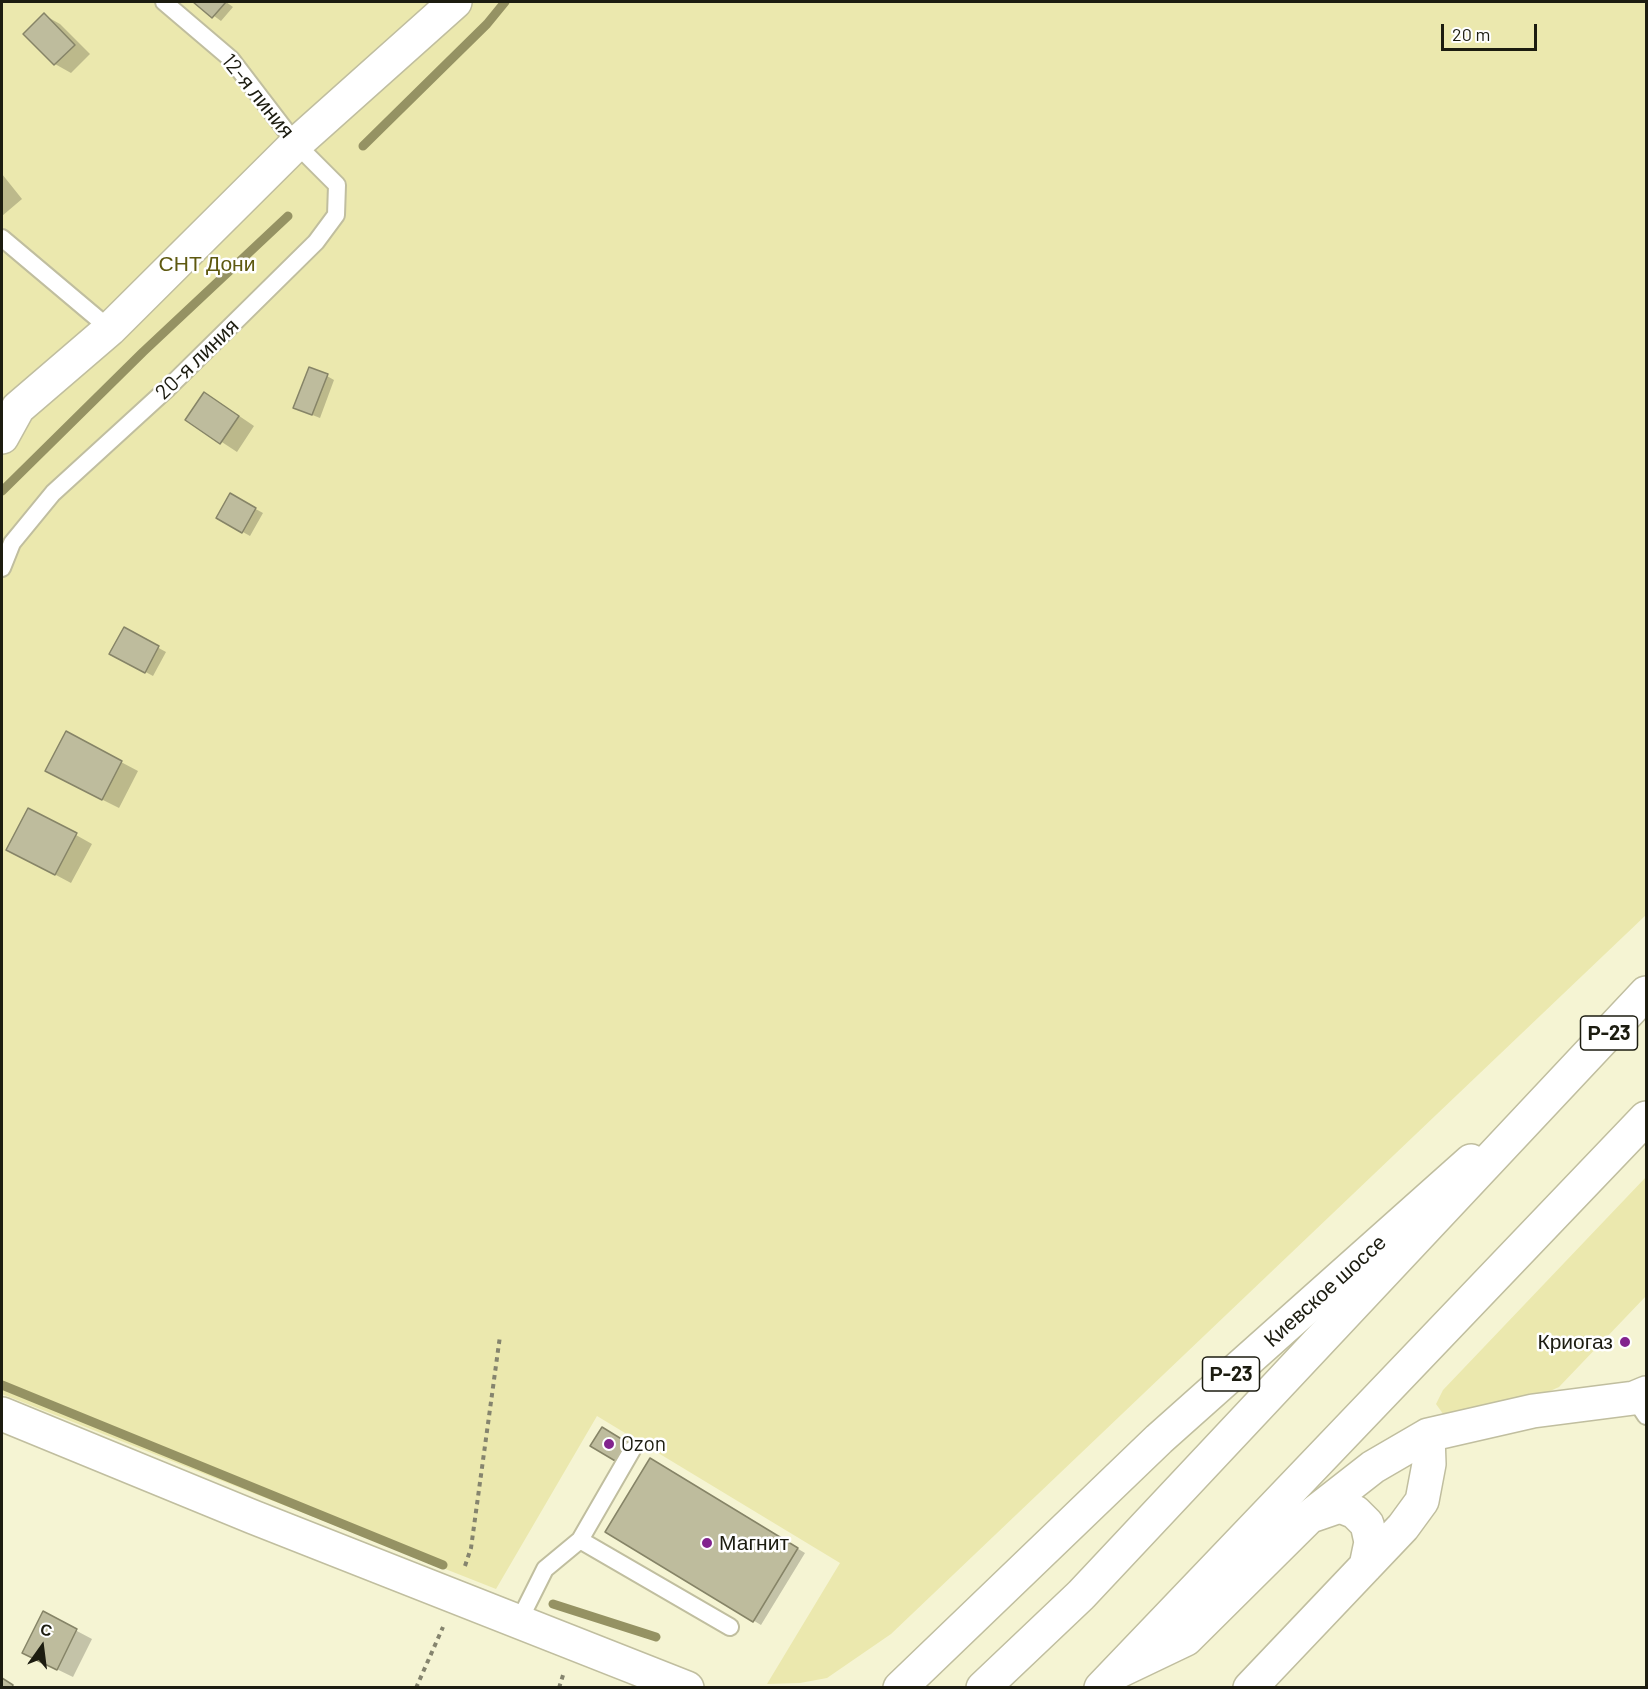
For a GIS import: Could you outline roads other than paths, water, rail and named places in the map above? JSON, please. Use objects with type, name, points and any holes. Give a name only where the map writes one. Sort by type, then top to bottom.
[{"type":"main road","points":[[2,437],[18,408],[110,329],[296,144],[455,2]]},
{"type":"main road","name":"Киевское шоссе","points":[[884,1688],[910,1678],[1159,1439],[1571,1072],[1647,993]]},
{"type":"main road","name":"Р-23","points":[[983,1688],[1081,1595],[1571,1072]]},
{"type":"main road","points":[[1109,1680],[1647,1118]]},
{"type":"main road","points":[[1109,1680],[1186,1639],[1309,1517],[1373,1467],[1428,1435],[1533,1411],[1642,1402]]},
{"type":"main road","points":[[2,1414],[687,1688]]},
{"type":"main road","points":[[1250,1688],[1403,1527],[1422,1501],[1429,1464],[1428,1435]]},
{"type":"main road","points":[[1309,1517],[1340,1506],[1355,1512],[1367,1524],[1371,1542],[1366,1566]]},
{"type":"main road","points":[[573,1643],[633,1688]]},
{"type":"lane","name":"12-я линия","points":[[164,2],[231,59],[296,144]]},
{"type":"lane","name":"20-я линия","points":[[2,568],[12,543],[53,493],[168,388],[316,242],[336,215],[337,185],[296,144]]},
{"type":"lane","points":[[2,238],[110,329]]},
{"type":"lane","points":[[519,1621],[545,1569],[580,1540],[632,1450]]},
{"type":"lane","points":[[580,1540],[730,1627]]},
{"type":"waterway","points":[[363,146],[487,24],[505,2]]},
{"type":"waterway","points":[[2,491],[143,352],[288,216]]},
{"type":"waterway","points":[[2,1385],[443,1565]]},
{"type":"waterway","points":[[553,1604],[656,1637]]},
{"type":"place","name":"Криогаз","points":[[1625,1342]]},
{"type":"place","name":"Ozon","points":[[609,1444]]},
{"type":"place","name":"Магнит","points":[[707,1543]]},
{"type":"park label","name":"СНТ Дони","points":[[207,264]]}]
